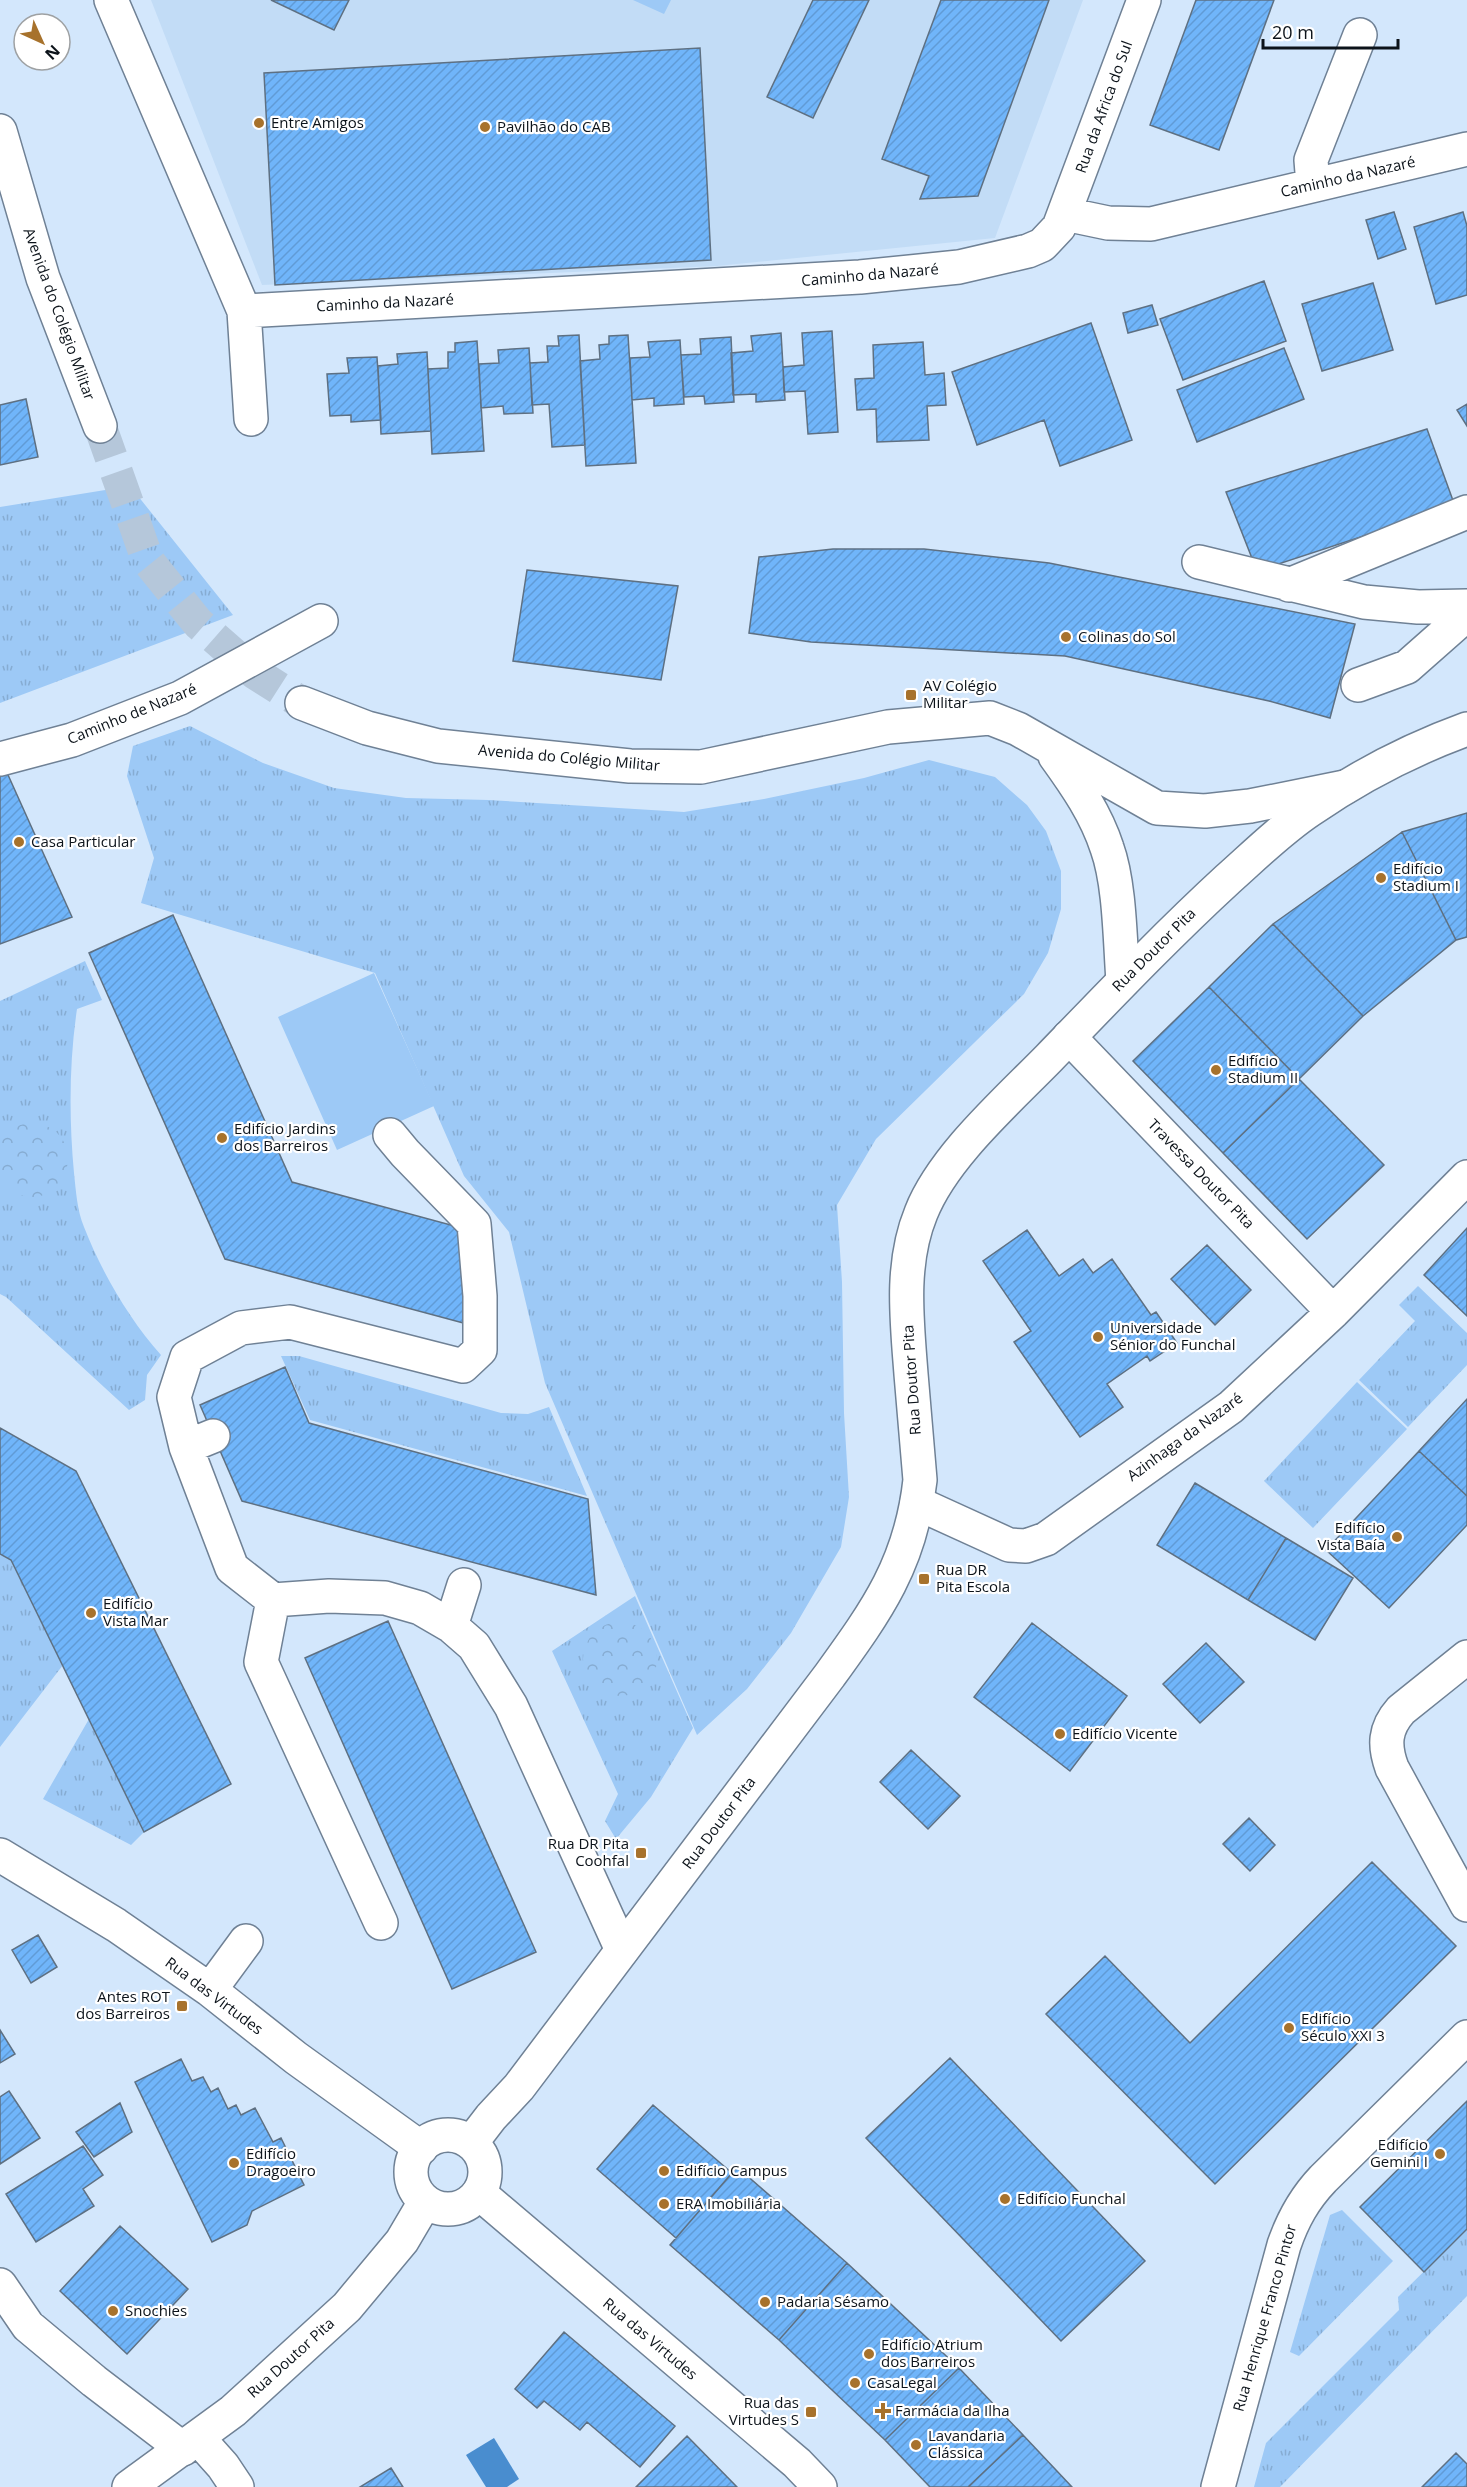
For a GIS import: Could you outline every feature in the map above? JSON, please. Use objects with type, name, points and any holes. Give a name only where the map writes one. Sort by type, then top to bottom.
[{"type":"street","points":[[111,0],[244,310],[250,419]]},
{"type":"street","name":"Rua da Africa do Sul","points":[[1065,214],[1144,0]]},
{"type":"street","points":[[1313,185],[1311,160],[1360,35]]},
{"type":"street","name":"Avenida do Colégio Militar","points":[[0,131],[44,278],[100,426]]},
{"type":"street","name":"Caminho da Nazaré","points":[[244,310],[860,277],[959,267],[1028,251],[1042,245],[1059,227],[1065,214],[1108,223],[1150,224],[1467,149]]},
{"type":"street","points":[[1289,585],[1467,512]]},
{"type":"street","points":[[1199,562],[1364,602],[1418,607],[1467,606]]},
{"type":"street","points":[[1358,685],[1407,667],[1467,614]]},
{"type":"street","name":"Caminho de Nazaré","points":[[0,759],[72,740],[180,698],[321,621]]},
{"type":"street","name":"Avenida do Colégio Militar","points":[[302,703],[368,728],[438,747],[630,766],[701,766],[888,727],[990,718],[1018,729],[1157,808],[1205,811],[1250,806],[1347,786]]},
{"type":"street","name":"Rua Doutor Pita","points":[[471,2144],[491,2117],[519,2087],[870,1620],[893,1581],[908,1543],[920,1480],[906,1286],[920,1214],[936,1184],[957,1155],[1123,981],[1199,906],[1269,842],[1347,786],[1395,760],[1467,729]]},
{"type":"street","name":"Avenida do Colégio Militar","points":[[1048,747],[1078,788],[1108,849],[1117,901],[1123,981]]},
{"type":"street","name":"Travessa Doutor Pita","points":[[1069,1037],[1333,1312]]},
{"type":"street","points":[[390,1135],[474,1224],[480,1296],[480,1350],[463,1366],[293,1310],[241,1328],[187,1357],[174,1397],[199,1441],[232,1568],[273,1600],[329,1596],[385,1598],[420,1608],[451,1626],[474,1646],[511,1706],[622,1950]]},
{"type":"street","name":"Azinhaga da Nazaré","points":[[917,1503],[1009,1545],[1026,1546],[1046,1539],[1231,1407],[1333,1312],[1467,1177]]},
{"type":"street","points":[[451,1626],[464,1585]]},
{"type":"street","points":[[273,1600],[261,1662],[381,1923]]},
{"type":"street","points":[[1467,1657],[1401,1710],[1393,1719],[1386,1738],[1392,1768],[1467,1905]]},
{"type":"street","name":"Rua das Virtudes","points":[[0,1855],[116,1925],[210,1990],[296,2058],[421,2148]]},
{"type":"street","points":[[210,1990],[246,1941]]},
{"type":"street","name":"Rua Henrique Franco Pintor","points":[[1218,2487],[1284,2245],[1294,2217],[1309,2194],[1323,2179],[1467,2037]]},
{"type":"street","points":[[450,2135],[471,2144],[478,2151],[485,2172],[479,2193],[471,2202],[448,2210],[425,2202],[417,2193],[411,2169],[414,2158],[421,2148],[429,2141],[450,2135]]},
{"type":"street","name":"Rua das Virtudes","points":[[479,2193],[797,2463],[820,2487]]},
{"type":"street","name":"Rua Doutor Pita","points":[[129,2487],[233,2411],[347,2307],[402,2241],[425,2202]]},
{"type":"street","points":[[0,2285],[28,2326],[94,2381],[223,2466],[237,2487]]},
{"type":"shaded area","points":[[151,0],[1083,0],[995,238],[717,266],[262,285]]},
{"type":"shaded area","points":[[494,2438],[519,2479],[507,2487],[486,2487],[466,2455]]},
{"type":"green space","points":[[633,0],[671,0],[664,14]]},
{"type":"green space","points":[[130,486],[233,615],[0,703],[0,507]]},
{"type":"green space","points":[[190,726],[263,763],[334,788],[406,798],[489,800],[684,812],[764,799],[864,778],[929,760],[995,777],[1027,805],[1046,831],[1061,871],[1061,909],[1048,953],[1024,994],[876,1139],[837,1205],[842,1282],[844,1413],[849,1497],[841,1547],[791,1633],[747,1689],[697,1735],[545,1383],[509,1232],[464,1176],[375,973],[141,903],[154,858],[127,776],[133,746]]},
{"type":"green space","points":[[85,961],[102,1000],[77,1009],[74,1029],[71,1112],[72,1153],[78,1207],[91,1244],[108,1278],[127,1311],[161,1355],[147,1375],[145,1400],[129,1410],[0,1294],[0,1001]]},
{"type":"green space","points":[[374,973],[434,1106],[337,1150],[278,1017]]},
{"type":"green space","points":[[33,1122],[51,1129],[63,1140],[68,1153],[67,1168],[61,1181],[51,1191],[37,1197],[21,1195],[6,1186],[0,1178],[2,1138],[16,1127]]},
{"type":"green space","points":[[1418,1286],[1467,1333],[1467,1365],[1408,1427],[1359,1380],[1415,1321],[1399,1305]]},
{"type":"green space","points":[[281,1356],[299,1356],[501,1413],[528,1414],[549,1407],[587,1496],[310,1420]]},
{"type":"green space","points":[[1357,1382],[1407,1429],[1313,1528],[1264,1481]]},
{"type":"green space","points":[[0,1554],[11,1560],[63,1665],[0,1747]]},
{"type":"green space","points":[[635,1596],[693,1728],[651,1797],[616,1839],[605,1821],[618,1794],[552,1651]]},
{"type":"green space","points":[[620,1622],[634,1625],[646,1633],[654,1645],[657,1659],[654,1673],[646,1685],[634,1693],[620,1696],[606,1693],[594,1685],[586,1673],[583,1659],[586,1645],[594,1633],[606,1625]]},
{"type":"green space","points":[[89,1719],[144,1832],[131,1845],[43,1799]]},
{"type":"green space","points":[[1342,2210],[1393,2261],[1299,2356],[1290,2352],[1330,2215]]},
{"type":"green space","points":[[1467,2229],[1467,2296],[1280,2487],[1254,2487],[1266,2443],[1399,2310],[1398,2297]]},
{"type":"building","points":[[271,0],[349,0],[334,30]]},
{"type":"building","points":[[813,0],[869,0],[813,118],[767,97]]},
{"type":"building","points":[[941,0],[1049,0],[978,196],[920,199],[929,176],[882,159]]},
{"type":"building","points":[[1196,0],[1274,0],[1219,150],[1150,125]]},
{"type":"building","name":"Pavilhão do CAB","points":[[700,48],[711,260],[275,285],[264,73]]},
{"type":"building","points":[[1394,212],[1406,249],[1378,259],[1366,220]]},
{"type":"building","points":[[1463,212],[1467,226],[1467,295],[1436,304],[1414,227]]},
{"type":"building","points":[[1264,281],[1286,341],[1183,380],[1160,319]]},
{"type":"building","points":[[1373,283],[1393,350],[1322,371],[1302,304]]},
{"type":"building","points":[[1152,305],[1158,325],[1128,333],[1123,313]]},
{"type":"building","points":[[1091,323],[1132,440],[1060,466],[1044,420],[977,445],[952,372]]},
{"type":"building","points":[[832,331],[838,432],[808,434],[805,391],[784,392],[783,367],[804,365],[802,333]]},
{"type":"building","points":[[781,333],[785,400],[756,402],[756,394],[733,395],[731,353],[753,351],[751,336]]},
{"type":"building","points":[[579,335],[585,445],[552,447],[549,404],[532,405],[530,363],[548,362],[547,346],[559,346],[558,336]]},
{"type":"building","points":[[628,335],[636,463],[586,466],[580,361],[600,359],[599,345],[609,344],[609,336]]},
{"type":"building","points":[[731,337],[734,402],[705,404],[704,396],[684,397],[681,355],[701,354],[700,339]]},
{"type":"building","points":[[680,340],[684,404],[654,406],[654,398],[632,400],[630,358],[650,357],[648,342]]},
{"type":"building","points":[[477,341],[484,451],[432,454],[428,369],[448,368],[448,352],[455,352],[455,343]]},
{"type":"building","points":[[923,342],[925,375],[944,373],[946,405],[927,406],[929,440],[877,442],[876,409],[857,410],[855,379],[874,378],[873,345]]},
{"type":"building","points":[[529,348],[533,413],[504,414],[503,406],[481,408],[479,364],[499,363],[498,350]]},
{"type":"building","points":[[1284,348],[1304,399],[1197,442],[1177,390]]},
{"type":"building","points":[[427,352],[431,431],[381,434],[378,366],[398,364],[397,354]]},
{"type":"building","points":[[377,357],[381,420],[351,422],[351,415],[330,416],[327,374],[349,373],[347,358]]},
{"type":"building","points":[[26,399],[38,457],[0,465],[0,405]]},
{"type":"building","points":[[1467,404],[1467,426],[1457,410]]},
{"type":"building","points":[[1427,429],[1455,506],[1257,571],[1226,492]]},
{"type":"building","name":"Colinas do Sol","points":[[833,549],[924,549],[1049,563],[1355,624],[1330,718],[1269,701],[1065,656],[811,642],[749,633],[759,557]]},
{"type":"building","points":[[527,570],[678,586],[661,680],[513,661]]},
{"type":"building","name":"Casa Particular","points":[[4,766],[72,917],[0,944],[0,767]]},
{"type":"building","name":"Edifício Stadium I","points":[[1467,813],[1467,937],[1456,940],[1402,832]]},
{"type":"building","name":"Edifício Stadium I","points":[[1402,832],[1456,940],[1363,1016],[1273,924]]},
{"type":"building","name":"Edifício Jardins dos Barreiros","points":[[173,915],[292,1182],[462,1228],[467,1324],[225,1259],[89,953]]},
{"type":"building","name":"Edifício Stadium II","points":[[1273,924],[1363,1016],[1299,1079],[1209,987]]},
{"type":"building","name":"Edifício Stadium II","points":[[1209,987],[1299,1079],[1223,1153],[1133,1061]]},
{"type":"building","name":"Edifício Stadium II","points":[[1299,1079],[1384,1165],[1307,1239],[1223,1153]]},
{"type":"building","points":[[1467,1228],[1467,1316],[1424,1275]]},
{"type":"building","name":"Universidade Sénior do Funchal","points":[[1027,1230],[1059,1276],[1083,1259],[1093,1273],[1112,1259],[1151,1315],[1156,1312],[1177,1343],[1150,1361],[1147,1356],[1107,1384],[1123,1407],[1080,1437],[1014,1342],[1031,1331],[983,1261]]},
{"type":"building","points":[[1207,1245],[1251,1290],[1215,1325],[1171,1279]]},
{"type":"building","points":[[285,1367],[309,1423],[588,1499],[596,1595],[242,1501],[200,1405]]},
{"type":"building","points":[[1467,1399],[1467,1496],[1419,1451]]},
{"type":"building","name":"Edifício Vista Mar","points":[[0,1428],[76,1471],[231,1784],[144,1832],[11,1560],[0,1554]]},
{"type":"building","name":"Edifício Vista Baía","points":[[1419,1451],[1467,1496],[1467,1525],[1389,1608],[1326,1550]]},
{"type":"building","name":"Edifício Vista Baía","points":[[1195,1483],[1286,1538],[1248,1600],[1157,1545]]},
{"type":"building","name":"Edifício Vista Baía","points":[[1286,1538],[1353,1578],[1315,1640],[1248,1600]]},
{"type":"building","points":[[388,1621],[536,1952],[452,1989],[305,1658]]},
{"type":"building","name":"Edifício Vicente","points":[[1032,1623],[1127,1696],[1070,1771],[974,1697]]},
{"type":"building","points":[[1206,1643],[1244,1682],[1200,1723],[1163,1684]]},
{"type":"building","points":[[911,1750],[960,1796],[928,1829],[880,1782]]},
{"type":"building","points":[[1249,1818],[1275,1845],[1250,1871],[1223,1844]]},
{"type":"building","name":"Edifício Século XXI 3","points":[[1372,1862],[1456,1946],[1215,2184],[1046,2014],[1105,1956],[1190,2043]]},
{"type":"building","points":[[38,1935],[57,1967],[31,1983],[12,1950]]},
{"type":"building","points":[[0,2030],[15,2054],[0,2063]]},
{"type":"building","name":"Edifício Funchal","points":[[950,2058],[1145,2261],[1061,2341],[866,2138]]},
{"type":"building","name":"Edifício Dragoeiro","points":[[181,2059],[192,2081],[203,2077],[211,2092],[218,2088],[228,2109],[236,2105],[241,2115],[255,2108],[273,2142],[281,2138],[304,2185],[252,2211],[247,2225],[212,2242],[135,2082]]},
{"type":"building","points":[[9,2091],[40,2138],[0,2164],[0,2097]]},
{"type":"building","name":"Edifício Gemini I","points":[[1467,2101],[1467,2229],[1424,2272],[1360,2207]]},
{"type":"building","points":[[120,2103],[132,2132],[94,2157],[76,2132]]},
{"type":"building","name":"Edifício Campus","points":[[653,2105],[732,2173],[676,2238],[597,2169]]},
{"type":"building","points":[[83,2146],[103,2175],[83,2189],[94,2206],[36,2242],[6,2194]]},
{"type":"building","points":[[737,2167],[847,2263],[779,2340],[670,2245]]},
{"type":"building","points":[[120,2226],[188,2289],[127,2354],[60,2291]]},
{"type":"building","name":"Edifício Atrium dos Barreiros","points":[[847,2263],[959,2368],[885,2440],[779,2340]]},
{"type":"building","points":[[564,2332],[675,2426],[640,2467],[587,2422],[580,2430],[544,2401],[537,2408],[515,2389]]},
{"type":"building","name":"Edifício Atrium dos Barreiros","points":[[959,2368],[1023,2435],[968,2487],[930,2487],[885,2440]]},
{"type":"building","points":[[1023,2435],[1072,2487],[968,2487]]},
{"type":"building","points":[[687,2436],[737,2487],[636,2487]]},
{"type":"building","points":[[1456,2453],[1467,2464],[1467,2487],[1422,2487]]},
{"type":"building","points":[[391,2468],[403,2487],[360,2487]]},
{"type":"tunnel","points":[[100,426],[148,561],[198,623],[255,673],[302,703]]},
{"type":"place","name":"Entre Amigos","points":[[259,123]]},
{"type":"place","name":"Pavilhão do CAB","points":[[485,127]]},
{"type":"place","name":"Colinas do Sol","points":[[1066,637]]},
{"type":"place","name":"AV Colégio Militar","points":[[911,695]]},
{"type":"place","name":"Casa Particular","points":[[19,842]]},
{"type":"place","name":"Edifício Stadium I","points":[[1381,878]]},
{"type":"place","name":"Edifício Stadium II","points":[[1216,1070]]},
{"type":"place","name":"Edifício Jardins dos Barreiros","points":[[222,1138]]},
{"type":"place","name":"Universidade Sénior do Funchal","points":[[1098,1337]]},
{"type":"place","name":"Edifício Vista Baía","points":[[1397,1537]]},
{"type":"place","name":"Rua DR Pita Escola","points":[[924,1579]]},
{"type":"place","name":"Edifício Vista Mar","points":[[91,1613]]},
{"type":"place","name":"Edifício Vicente","points":[[1060,1734]]},
{"type":"place","name":"Rua DR Pita Coohfal","points":[[641,1853]]},
{"type":"place","name":"Antes ROT dos Barreiros","points":[[182,2006]]},
{"type":"place","name":"Edifício Século XXI 3","points":[[1289,2028]]},
{"type":"place","name":"Edifício Gemini I","points":[[1440,2154]]},
{"type":"place","name":"Edifício Dragoeiro","points":[[234,2163]]},
{"type":"place","name":"Edifício Campus","points":[[664,2171]]},
{"type":"place","name":"Edifício Funchal","points":[[1005,2199]]},
{"type":"place","name":"ERA Imobiliária","points":[[664,2204]]},
{"type":"place","name":"Padaria Sésamo","points":[[765,2302]]},
{"type":"place","name":"Snochies","points":[[113,2311]]},
{"type":"place","name":"Edifício Atrium dos Barreiros","points":[[869,2354]]},
{"type":"place","name":"CasaLegal","points":[[855,2383]]},
{"type":"place","name":"Farmácia da Ilha","points":[[883,2411]]},
{"type":"place","name":"Rua das Virtudes S","points":[[811,2412]]},
{"type":"place","name":"Lavandaria Clássica","points":[[916,2445]]}]
